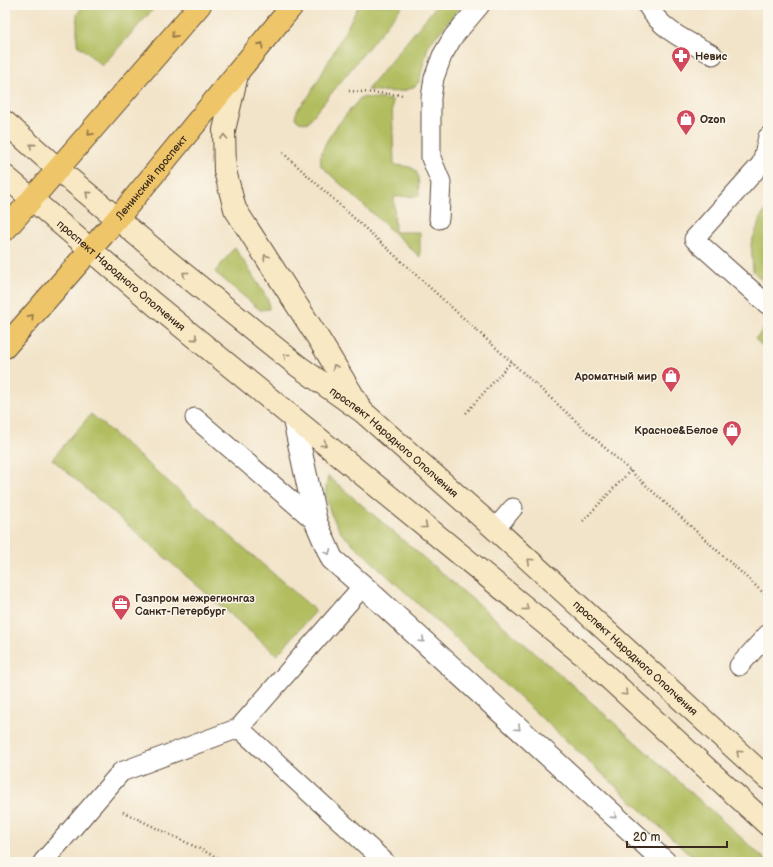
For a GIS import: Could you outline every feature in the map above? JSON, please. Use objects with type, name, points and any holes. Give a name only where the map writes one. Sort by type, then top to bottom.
[{"type":"main road","points":[[5,230],[200,5]]},
{"type":"main road","name":"Ленинский проспект","points":[[5,347],[91,249],[237,75],[293,5]]},
{"type":"main road","points":[[237,75],[224,130],[225,171],[235,208],[320,341],[362,412]]},
{"type":"main road","name":"проспект Народного Ополчения","points":[[5,122],[58,170],[298,366],[362,412],[495,529],[768,779]]},
{"type":"main road","name":"проспект Народного Ополчения","points":[[5,176],[154,304],[294,420],[587,658],[768,824]]},
{"type":"street","points":[[294,420],[316,522],[332,560],[363,586],[665,862]]},
{"type":"lane","points":[[439,219],[441,182],[431,158],[431,98],[434,78],[442,56],[453,37],[480,5]]},
{"type":"lane","points":[[647,5],[652,14],[672,33],[713,55]]},
{"type":"lane","points":[[768,137],[762,163],[694,239],[768,304]]},
{"type":"lane","points":[[195,418],[316,522]]},
{"type":"lane","points":[[495,529],[513,508]]},
{"type":"lane","points":[[43,862],[122,772],[239,728],[363,586]]},
{"type":"lane","points":[[739,666],[768,634]]},
{"type":"lane","points":[[239,728],[385,862]]},
{"type":"path","points":[[349,90],[431,98]]},
{"type":"path","points":[[283,153],[512,361],[768,597]]},
{"type":"path","points":[[466,412],[512,361]]},
{"type":"path","points":[[583,521],[630,470]]},
{"type":"path","points":[[98,800],[227,862]]},
{"type":"green space","points":[[84,5],[157,5],[102,66],[77,44],[77,14]]},
{"type":"green space","points":[[359,5],[403,5],[308,122],[303,123],[297,121],[297,111],[310,94]]},
{"type":"green space","points":[[437,5],[462,5],[428,46],[419,82],[402,91],[388,92],[367,90]]},
{"type":"green space","points":[[361,97],[392,100],[394,165],[414,169],[418,175],[419,196],[394,197],[395,232],[420,232],[420,257],[321,166],[323,148],[328,139]]},
{"type":"green space","points":[[768,207],[768,287],[753,271],[751,244],[761,217]]},
{"type":"green space","points":[[235,247],[268,300],[269,309],[260,310],[215,272]]},
{"type":"green space","points":[[768,324],[768,351],[755,339]]},
{"type":"green space","points":[[91,414],[316,611],[277,655],[52,459]]},
{"type":"green space","points":[[328,476],[569,682],[768,862],[698,862],[341,533],[331,514],[325,494]]},
{"type":"place","name":"Невис","points":[[681,73]]},
{"type":"place","name":"Ozon","points":[[686,136]]},
{"type":"place","name":"Ароматный мир","points":[[671,393]]},
{"type":"place","name":"Красное&Белое","points":[[732,447]]},
{"type":"place","name":"Газпром межрегионгаз Санкт-Петербург","points":[[121,621]]}]
